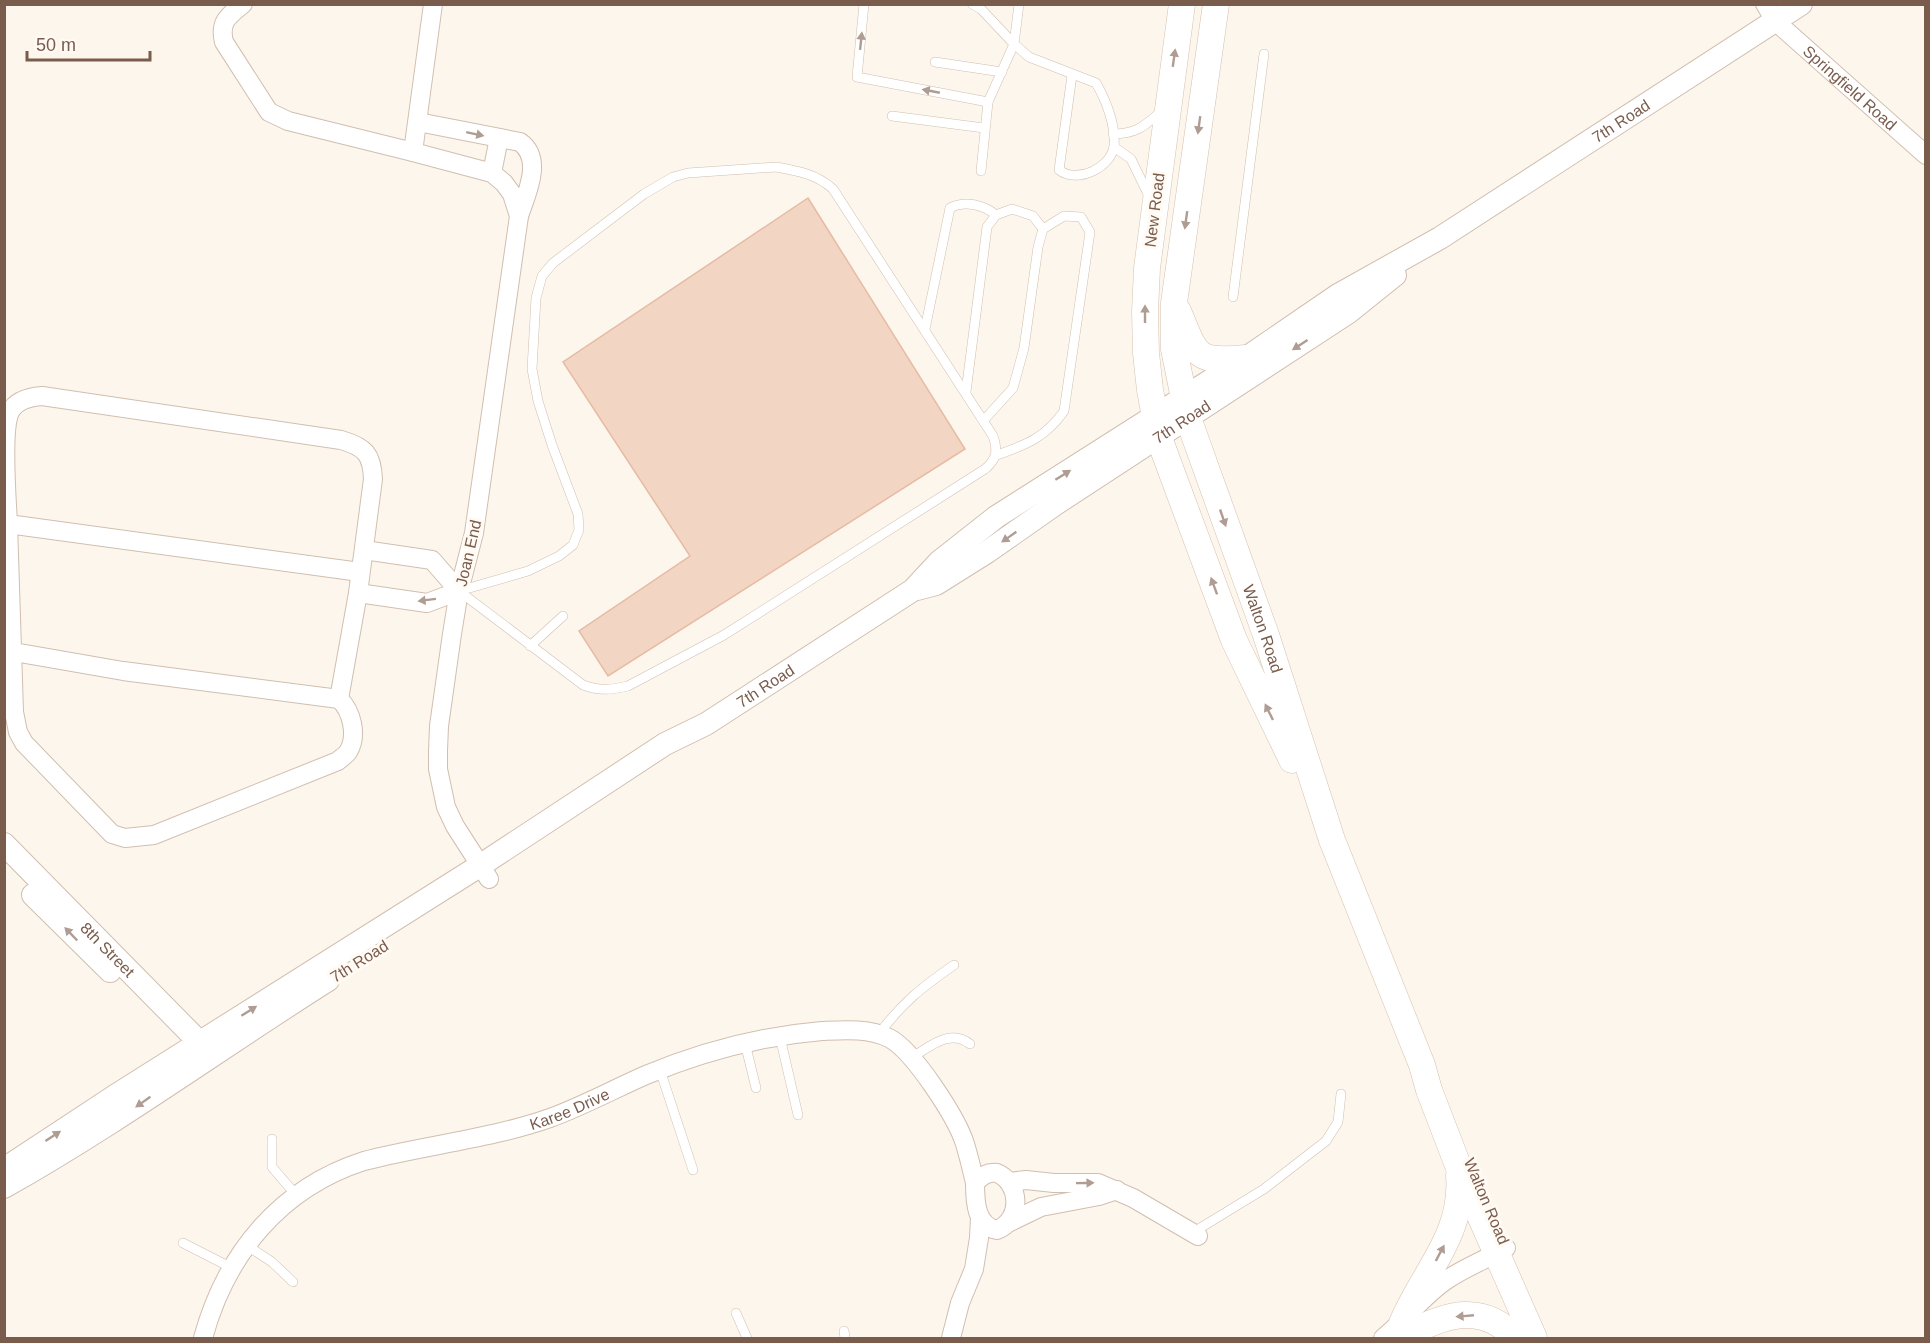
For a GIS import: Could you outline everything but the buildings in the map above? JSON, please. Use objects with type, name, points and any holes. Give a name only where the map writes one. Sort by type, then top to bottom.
[{"type":"main road","name":"New Road","points":[[1157,427],[1148,373],[1144,312],[1153,209],[1182,4]]},
{"type":"main road","name":"New Road","points":[[1186,408],[1174,350],[1174,303],[1216,4]]},
{"type":"main road","points":[[1174,303],[1192,345],[1201,356],[1219,361],[1246,358]]},
{"type":"main road","name":"Walton Road","points":[[1186,408],[1266,635],[1332,840],[1384,982],[1424,1069],[1471,1161],[1534,1338]]},
{"type":"main road","name":"Walton Road","points":[[1157,427],[1234,640],[1332,840]]},
{"type":"main road","name":"Walton Road","points":[[1424,1069],[1459,1168],[1548,1338]]},
{"type":"main road","points":[[1399,1334],[1415,1295],[1454,1227],[1461,1192],[1459,1168]]},
{"type":"main road","points":[[1399,1334],[1436,1320],[1471,1315],[1494,1320],[1516,1338]]},
{"type":"street","points":[[243,4],[225,20],[222,33],[224,42],[269,112],[288,121],[492,173],[512,194],[519,216]]},
{"type":"street","points":[[413,152],[433,4]]},
{"type":"street","name":"7th Road","points":[[4,1168],[197,1055],[485,872],[665,744],[706,724],[913,590],[936,584],[971,562],[1157,427],[1349,312],[1440,238],[1770,13],[1802,4]]},
{"type":"street","name":"Springfield Road","points":[[1770,13],[1926,155]]},
{"type":"street","name":"Joan End","points":[[418,122],[520,142],[527,147],[532,166],[529,189],[519,216],[474,533],[459,591],[439,726],[438,769],[446,807],[455,826],[485,872]]},
{"type":"street","points":[[492,173],[499,138]]},
{"type":"street","name":"7th Road","points":[[1186,408],[1246,358],[1338,295],[1440,238]]},
{"type":"street","points":[[14,652],[123,671],[339,699],[348,710],[352,722],[353,738],[348,753],[338,761],[154,835],[125,838],[112,834],[103,826],[24,743],[18,732],[14,712],[6,432],[10,413],[16,404],[27,398],[42,396],[341,440],[356,444],[366,453],[373,464],[373,480],[358,592],[339,699]]},
{"type":"street","points":[[8,524],[360,572]]},
{"type":"street","points":[[358,592],[427,603],[459,591],[432,560],[364,550]]},
{"type":"street","name":"8th Street","points":[[4,844],[197,1055]]},
{"type":"street","name":"8th Street","points":[[4,864],[172,1035],[197,1055]]},
{"type":"street","name":"Karee Drive","points":[[203,1338],[218,1297],[246,1245],[275,1213],[296,1195],[342,1168],[387,1155],[509,1130],[572,1109],[704,1053],[745,1043],[841,1030],[868,1032],[889,1038],[912,1057],[945,1106],[983,1178]]},
{"type":"street","name":"7th Road","points":[[4,1187],[129,1112],[197,1055]]},
{"type":"street","points":[[951,1338],[960,1303],[974,1269],[1003,1227],[1015,1214],[1015,1198],[1009,1182],[1002,1174],[983,1178],[977,1209],[986,1227],[1003,1227],[1041,1207],[1099,1196],[1117,1190]]},
{"type":"street","points":[[1009,1182],[1026,1180],[1054,1183],[1098,1183],[1117,1190],[1195,1234]]},
{"type":"street","points":[[1054,1183],[1057,1203]]},
{"type":"street","points":[[974,1269],[980,1217]]},
{"type":"street","points":[[1399,1334],[1419,1302],[1448,1279],[1503,1253]]},
{"type":"lane","points":[[864,4],[857,77],[988,102]]},
{"type":"lane","points":[[981,171],[988,102],[1014,44],[1019,4]]},
{"type":"lane","points":[[976,7],[1029,57],[1096,83],[1106,104],[1114,147],[1099,168],[1078,176],[1059,170],[1072,75]]},
{"type":"lane","points":[[1233,297],[1264,54]]},
{"type":"lane","points":[[935,62],[1002,72]]},
{"type":"lane","points":[[1113,134],[1127,134],[1139,130],[1167,106]]},
{"type":"lane","points":[[892,116],[984,128]]},
{"type":"lane","points":[[1114,147],[1131,159],[1147,189],[1153,209]]},
{"type":"lane","points":[[459,591],[528,571],[559,556],[573,545],[579,530],[578,514],[538,402],[532,369],[536,298],[542,276],[553,263],[659,184],[688,173],[776,167],[805,172],[824,181],[833,189],[984,420],[993,436],[997,455]]},
{"type":"lane","points":[[925,329],[950,208],[959,203],[988,208],[996,215]]},
{"type":"lane","points":[[966,393],[987,227],[996,215],[1012,208],[1033,216],[1043,229]]},
{"type":"lane","points":[[459,591],[583,685],[597,690],[612,690],[628,686],[734,628],[985,469],[997,455],[1029,444],[1055,424],[1064,411],[1090,232],[1080,217],[1064,216],[1043,229],[1038,247],[1024,348],[1013,388],[984,420]]},
{"type":"lane","points":[[530,646],[563,616]]},
{"type":"lane","points":[[878,1035],[897,1010],[914,994],[954,965]]},
{"type":"lane","points":[[1384,982],[1407,1006],[1416,1021]]},
{"type":"lane","points":[[780,1037],[798,1114]]},
{"type":"lane","points":[[912,1057],[948,1038],[963,1038],[970,1044]]},
{"type":"lane","points":[[745,1043],[756,1088]]},
{"type":"lane","points":[[660,1070],[693,1170]]},
{"type":"lane","points":[[1195,1234],[1255,1195],[1326,1140],[1338,1122],[1341,1094]]},
{"type":"lane","points":[[272,1139],[272,1167],[296,1195]]},
{"type":"lane","points":[[183,1243],[232,1268]]},
{"type":"lane","points":[[246,1245],[272,1262],[293,1282]]},
{"type":"lane","points":[[736,1314],[747,1338]]}]
